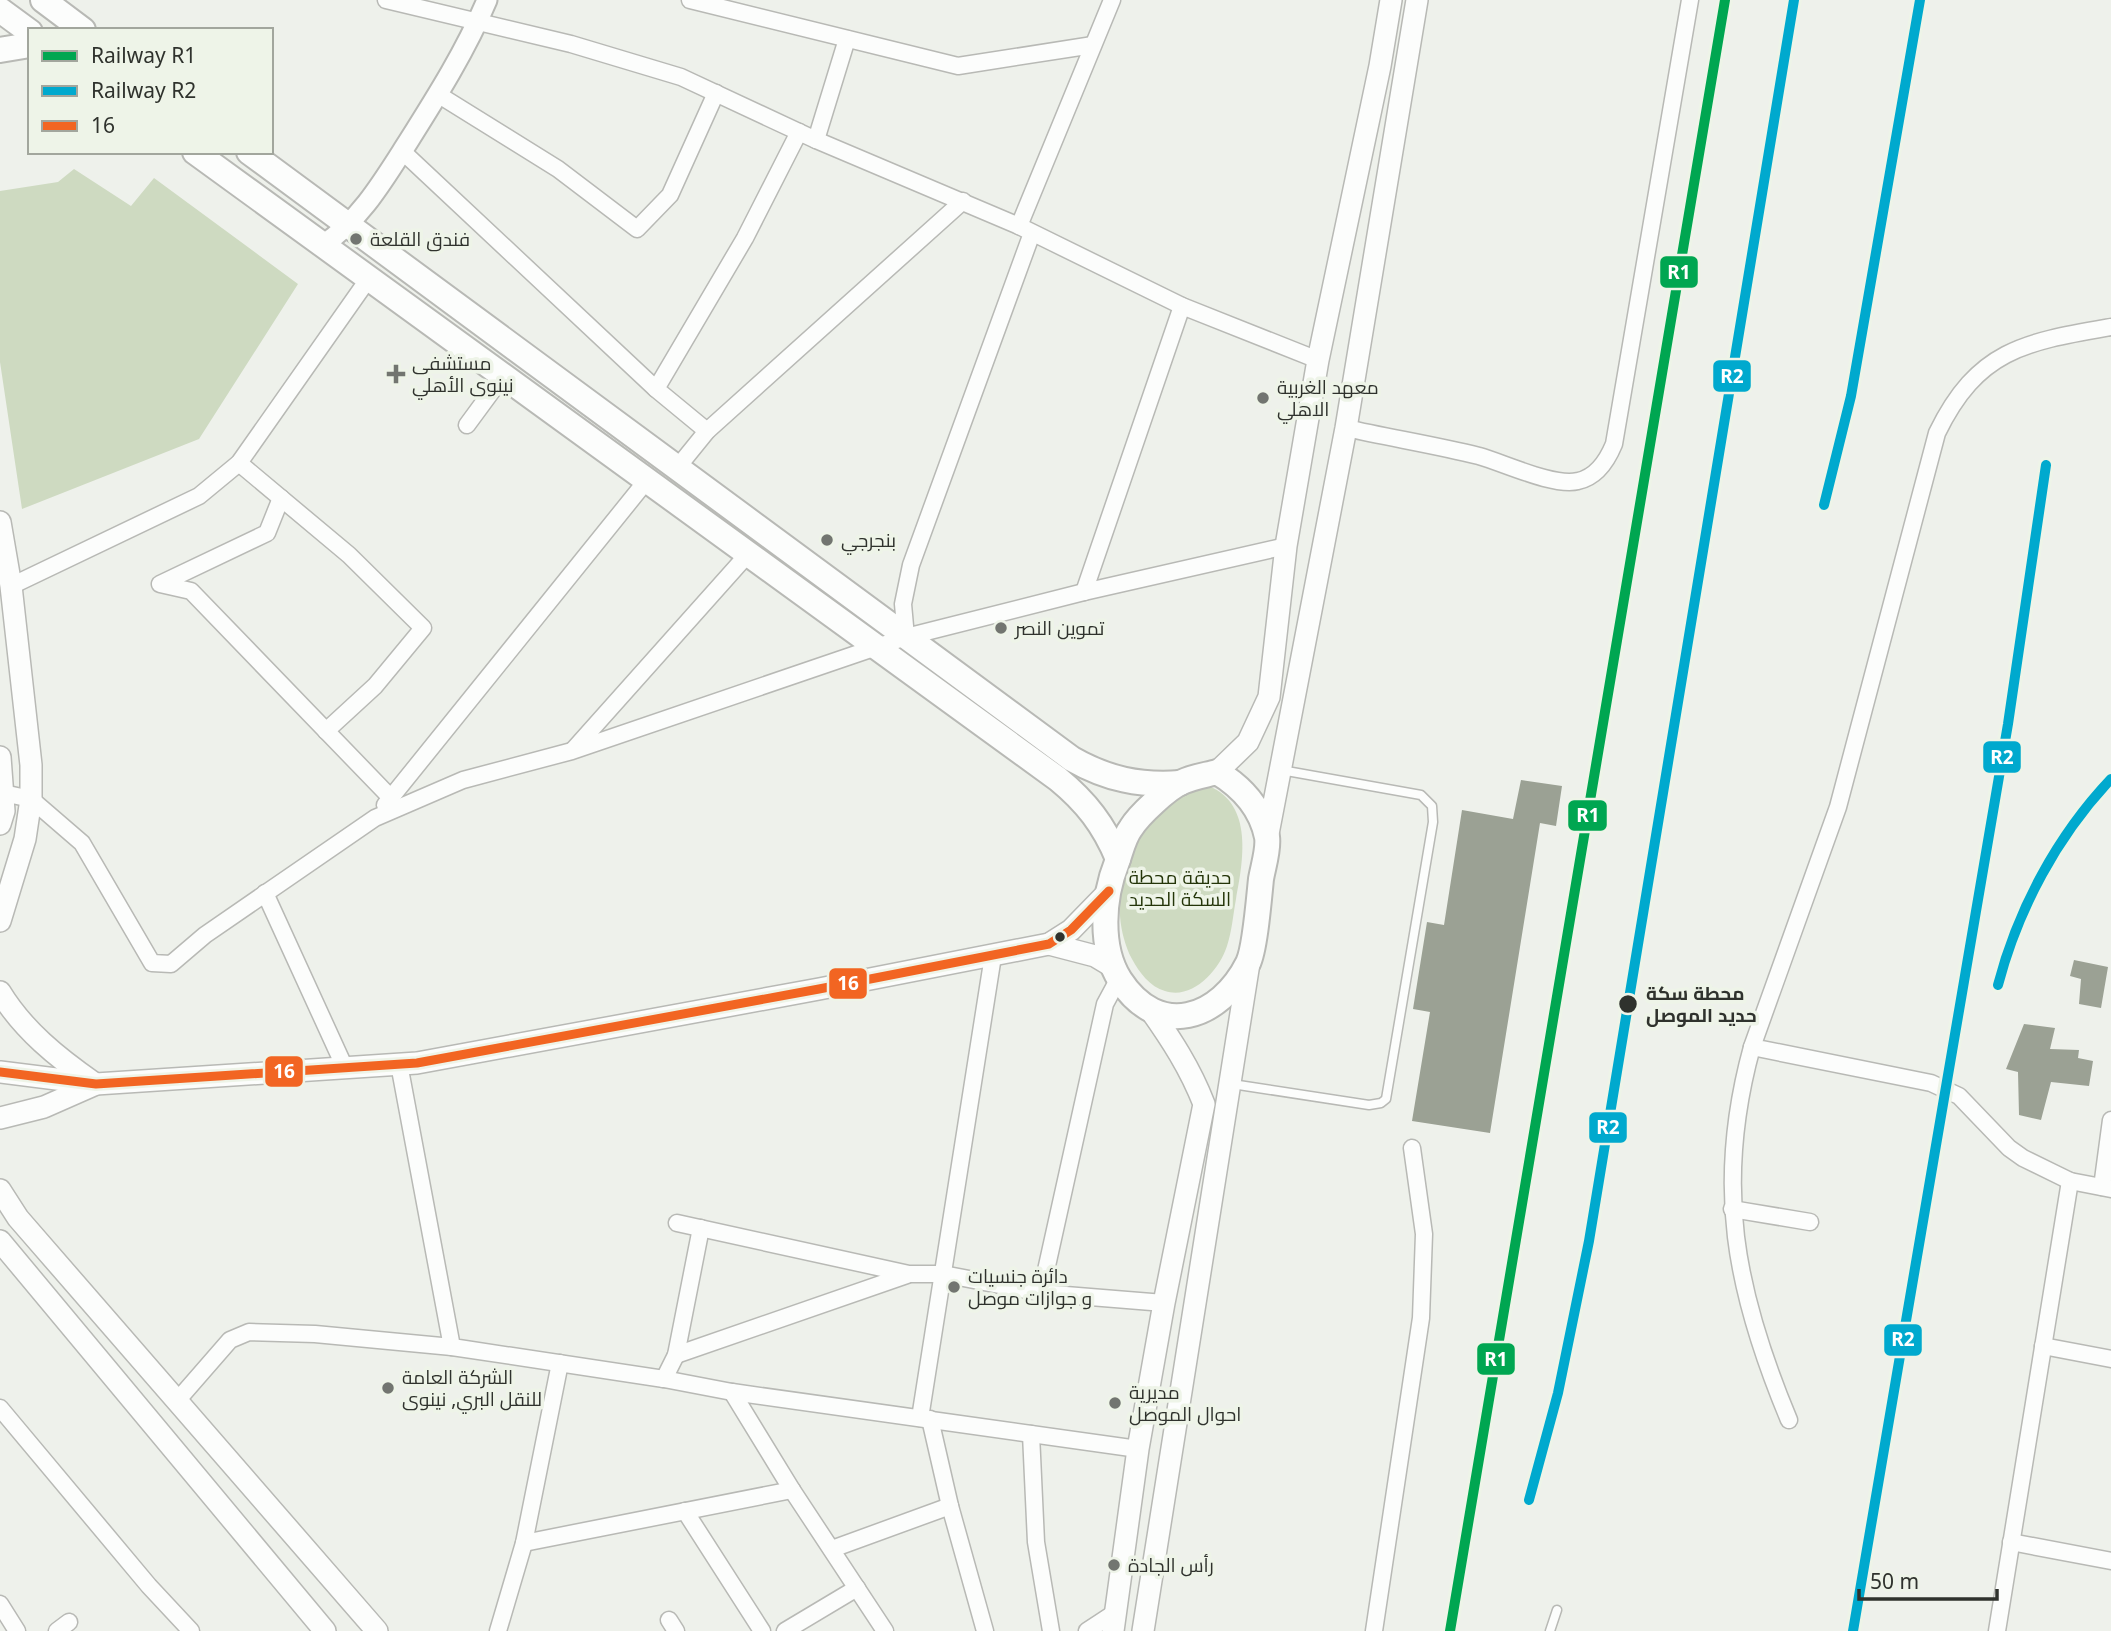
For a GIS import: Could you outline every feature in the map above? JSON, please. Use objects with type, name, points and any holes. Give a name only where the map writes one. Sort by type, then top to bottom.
[{"type":"main road","points":[[43,0],[80,28]]},
{"type":"main road","points":[[253,154],[1072,759],[1092,770],[1135,783],[1180,783],[1217,772],[1248,742],[1269,697],[1286,546],[1318,360],[1380,66],[1391,0]]},
{"type":"main road","points":[[1143,1631],[1267,839],[1346,428],[1417,0]]},
{"type":"main road","points":[[0,10],[28,31]]},
{"type":"main road","points":[[0,50],[28,45]]},
{"type":"main road","points":[[198,154],[1074,792],[1100,822],[1118,859]]},
{"type":"main road","points":[[0,522],[11,586],[31,765],[31,799],[25,839],[0,921]]},
{"type":"main road","points":[[0,757],[4,811],[0,824]]},
{"type":"main road","points":[[1217,772],[1238,785],[1252,802],[1267,839]]},
{"type":"main road","points":[[1117,973],[1106,935],[1110,878],[1130,828],[1180,783]]},
{"type":"main road","points":[[0,1072],[96,1084],[399,1064],[485,1050],[1049,944],[1071,930],[1109,891]]},
{"type":"main road","points":[[1049,944],[1095,957],[1117,973],[1135,998],[1149,1008],[1185,1017],[1203,1012],[1218,1001],[1234,984],[1250,960]]},
{"type":"main road","points":[[0,992],[33,1034],[62,1062],[96,1084]]},
{"type":"main road","points":[[1114,1621],[1138,1449],[1204,1104],[1180,1053],[1149,1008]]},
{"type":"main road","points":[[0,1118],[44,1107],[96,1084]]},
{"type":"main road","points":[[0,1191],[18,1218],[377,1631]]},
{"type":"main road","points":[[0,1241],[325,1631]]},
{"type":"street","points":[[386,0],[570,44],[681,77],[816,140],[1026,229],[1182,306],[1318,360]]},
{"type":"street","points":[[323,245],[349,225],[368,202],[439,95],[487,0]]},
{"type":"street","points":[[690,0],[958,66],[1093,45]]},
{"type":"street","points":[[906,637],[903,604],[911,565],[1026,229],[1112,0]]},
{"type":"street","points":[[1346,428],[1481,457],[1519,470],[1566,481],[1576,482],[1589,478],[1605,465],[1614,444],[1690,0]]},
{"type":"street","points":[[816,140],[847,39]]},
{"type":"street","points":[[439,95],[558,169],[637,229],[670,195],[716,93]]},
{"type":"street","points":[[656,389],[745,239],[799,132]]},
{"type":"street","points":[[402,151],[656,389],[706,431]]},
{"type":"street","points":[[677,468],[706,431],[963,201]]},
{"type":"street","points":[[11,586],[199,496],[239,463],[369,278]]},
{"type":"street","points":[[1084,592],[1182,306]]},
{"type":"street","points":[[1789,1420],[1756,1335],[1735,1244],[1732,1209],[1733,1142],[1744,1076],[1752,1047],[1838,807],[1937,433],[1956,397],[1980,372],[1994,362],[2036,341],[2111,326]]},
{"type":"street","points":[[467,425],[503,376]]},
{"type":"street","points":[[239,463],[349,555],[424,628],[375,685],[326,731]]},
{"type":"street","points":[[375,818],[647,480]]},
{"type":"street","points":[[281,498],[267,533],[160,584],[191,591],[391,798]]},
{"type":"street","points":[[3,793],[31,799],[82,843],[152,963],[171,964],[205,935],[375,818],[463,780],[572,751],[906,637],[1084,592],[1286,546]]},
{"type":"street","points":[[572,751],[748,554]]},
{"type":"street","points":[[265,893],[345,1068]]},
{"type":"street","points":[[985,1631],[925,1419],[943,1274],[993,956]]},
{"type":"street","points":[[1041,1293],[1105,1004],[1117,973]]},
{"type":"street","points":[[1752,1047],[1931,1083],[1959,1096],[2023,1158],[2070,1181],[2106,1188],[2111,1120]]},
{"type":"street","points":[[399,1064],[452,1347]]},
{"type":"street","points":[[1374,1631],[1421,1318],[1424,1234],[1412,1149]]},
{"type":"street","points":[[1997,1631],[2070,1181]]},
{"type":"street","points":[[1732,1209],[1810,1222]]},
{"type":"street","points":[[677,1223],[909,1274],[943,1274],[1041,1293],[1164,1303]]},
{"type":"street","points":[[664,1379],[676,1355],[701,1228]]},
{"type":"street","points":[[676,1355],[909,1274]]},
{"type":"street","points":[[176,1402],[230,1340],[249,1332],[315,1334],[452,1347],[732,1392],[1138,1449]]},
{"type":"street","points":[[2043,1346],[2111,1359]]},
{"type":"street","points":[[498,1631],[524,1543],[560,1363]]},
{"type":"street","points":[[732,1392],[792,1490],[885,1631]]},
{"type":"street","points":[[0,1408],[149,1586],[191,1631]]},
{"type":"street","points":[[1031,1434],[1036,1542],[1051,1631]]},
{"type":"street","points":[[524,1543],[792,1490]]},
{"type":"street","points":[[832,1549],[950,1506]]},
{"type":"street","points":[[685,1511],[762,1631]]},
{"type":"street","points":[[2011,1542],[2111,1561]]},
{"type":"street","points":[[785,1631],[857,1588]]},
{"type":"street","points":[[0,1604],[17,1631]]},
{"type":"street","points":[[1087,1631],[1114,1621]]},
{"type":"lane","points":[[1230,1084],[1369,1105],[1381,1103],[1386,1099],[1429,849],[1434,814],[1432,806],[1421,795],[1282,770]]},
{"type":"lane","points":[[1550,1631],[1557,1610]]},
{"type":"green space","points":[[74,169],[131,206],[154,178],[298,284],[199,439],[22,509],[0,362],[0,191],[58,182]]},
{"type":"green space","name":"حديقة محطة السكة الحديد","points":[[1209,786],[1233,806],[1242,836],[1241,868],[1230,935],[1223,955],[1211,974],[1194,987],[1175,993],[1150,983],[1132,959],[1120,917],[1120,895],[1131,853],[1155,817],[1180,796]]},
{"type":"building","points":[[1521,780],[1562,786],[1556,826],[1540,823],[1490,1133],[1412,1121],[1430,1012],[1413,1009],[1427,922],[1444,925],[1462,810],[1513,819]]},
{"type":"building","points":[[2074,960],[2108,967],[2101,1008],[2079,1004],[2081,979],[2070,976]]},
{"type":"building","points":[[2024,1024],[2055,1028],[2050,1049],[2079,1050],[2078,1058],[2093,1061],[2089,1086],[2051,1082],[2041,1120],[2019,1115],[2018,1072],[2006,1069]]},
{"type":"rail line","name":"R1","points":[[1450,1631],[1725,0]]},
{"type":"rail line","name":"R2","points":[[1529,1500],[1558,1393],[1589,1241],[1794,0]]},
{"type":"rail line","name":"R2","points":[[1824,505],[1851,396],[1920,0]]},
{"type":"rail line","name":"R2","points":[[1853,1631],[2008,724],[2046,465]]},
{"type":"rail line","name":"R2","points":[[1998,985],[2016,929],[2042,875],[2073,825],[2111,779]]},
{"type":"transit line","name":"16","points":[[0,1072],[96,1084],[417,1063],[1049,944],[1071,930],[1109,891]]},
{"type":"place","name":"فندق القلعة","points":[[356,239]]},
{"type":"place","name":"مستشفى نينوى الأهلي","points":[[396,374]]},
{"type":"place","name":"معهد الغربية الاهلي","points":[[1263,398]]},
{"type":"place","name":"بنجرجي","points":[[827,540]]},
{"type":"place","name":"تموين النصر","points":[[1001,628]]},
{"type":"place","name":"محطة سكة حديد الموصل","points":[[1628,1004]]},
{"type":"place","name":"دائرة جنسيات و جوازات موصل","points":[[954,1287]]},
{"type":"place","name":"الشركة العامة للنقل البري, نينوى","points":[[388,1388]]},
{"type":"place","name":"مديرية احوال الموصل","points":[[1115,1403]]},
{"type":"place","name":"رأس الجادة","points":[[1114,1565]]}]
